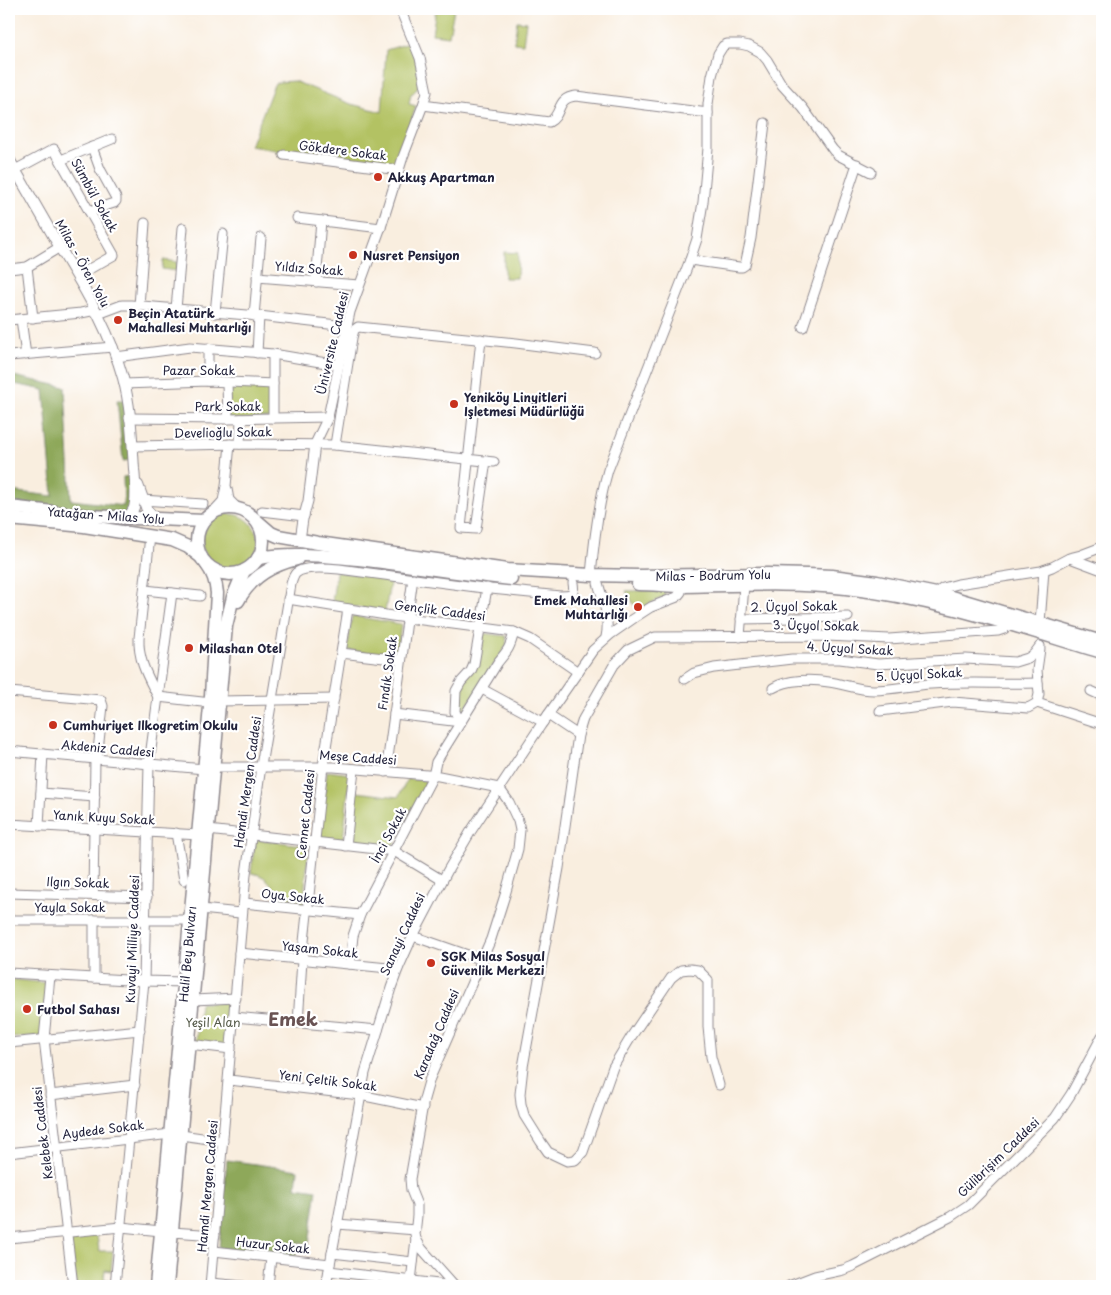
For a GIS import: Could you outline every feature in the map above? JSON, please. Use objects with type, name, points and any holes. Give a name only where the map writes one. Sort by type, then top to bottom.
[{"type":"highway","name":"Yatağan - Milas Yolu","points":[[9,507],[89,516],[156,519],[206,513]]},
{"type":"highway","points":[[221,624],[216,580],[198,548],[197,538],[199,529],[206,513],[228,508],[259,516],[272,533],[319,549]]},
{"type":"highway","points":[[150,536],[172,540],[188,547],[215,570],[225,574],[235,574],[252,566],[262,549],[263,539],[259,516]]},
{"type":"highway","name":"Yatağan - Milas Yolu","points":[[9,519],[84,526],[150,536]]},
{"type":"highway","points":[[150,536],[168,542],[191,556],[209,580],[221,624]]},
{"type":"highway","name":"Milas - Bodrum Yolu","points":[[319,549],[595,579],[681,586],[808,585],[877,592],[931,602],[1102,652]]},
{"type":"highway","name":"Milas - Bodrum Yolu","points":[[319,549],[384,562],[508,578],[573,583],[595,579],[638,576],[767,574],[808,575],[863,580],[937,593],[1041,634],[1102,642]]},
{"type":"highway","points":[[258,558],[319,549]]},
{"type":"highway","points":[[221,624],[247,587],[260,575],[282,563],[319,549]]},
{"type":"highway","points":[[221,624],[244,571]]},
{"type":"highway","name":"Halil Bey Bulvarı","points":[[167,1286],[167,1231],[176,1134],[185,982],[203,832],[221,624]]},
{"type":"highway","name":"Halil Bey Bulvarı","points":[[176,1134],[189,1044],[193,1000],[201,909],[203,832]]},
{"type":"highway","name":"Halil Bey Bulvarı","points":[[156,1286],[167,1231]]},
{"type":"main road","name":"Milas - Ören Yolu","points":[[9,159],[97,312],[114,352],[124,384],[130,418],[135,472]]},
{"type":"main road","points":[[135,472],[142,500],[147,510],[156,519]]},
{"type":"main road","points":[[125,518],[130,515],[135,506],[135,472]]},
{"type":"street","name":"Üniversite Caddesi","points":[[301,533],[308,501],[315,444],[328,417],[346,326],[427,92],[421,60],[400,9]]},
{"type":"street","points":[[606,637],[608,630],[607,618],[595,579],[597,520],[603,487],[697,239],[703,202],[708,148],[708,113],[714,65],[720,50],[727,44],[733,43],[749,46],[760,52],[782,85],[804,108],[833,150],[872,172]]},
{"type":"street","points":[[423,106],[550,122],[555,119],[559,107],[564,100],[576,96],[708,113]]},
{"type":"street","points":[[690,260],[739,267],[745,265],[748,256],[765,123]]},
{"type":"street","points":[[61,160],[112,139]]},
{"type":"street","points":[[89,211],[114,203],[116,199],[100,169],[92,147]]},
{"type":"street","name":"Sümbül Sokak","points":[[15,170],[54,149],[61,160],[114,256],[77,276]]},
{"type":"street","name":"Gökdere Sokak","points":[[284,155],[399,170]]},
{"type":"street","points":[[803,327],[857,164]]},
{"type":"street","points":[[297,218],[380,228]]},
{"type":"street","points":[[316,282],[321,221]]},
{"type":"street","points":[[139,306],[145,222]]},
{"type":"street","points":[[176,309],[183,228]]},
{"type":"street","points":[[215,313],[223,234]]},
{"type":"street","points":[[258,353],[257,277],[261,238]]},
{"type":"street","points":[[9,270],[27,266],[60,247]]},
{"type":"street","points":[[27,266],[33,318]]},
{"type":"street","name":"Yıldız Sokak","points":[[257,277],[359,285]]},
{"type":"street","points":[[9,320],[97,312],[122,305],[257,316],[346,326]]},
{"type":"street","points":[[21,319],[26,355]]},
{"type":"street","points":[[336,445],[352,338],[356,328],[481,339],[595,353]]},
{"type":"street","points":[[468,459],[481,339]]},
{"type":"street","points":[[9,356],[190,347],[273,354],[338,365]]},
{"type":"street","points":[[208,348],[208,382]]},
{"type":"street","points":[[273,354],[273,418]]},
{"type":"street","name":"Pazar Sokak","points":[[124,384],[208,382],[273,384]]},
{"type":"street","points":[[227,382],[228,420]]},
{"type":"street","name":"Park Sokak","points":[[130,418],[228,420],[328,417]]},
{"type":"street","points":[[240,444],[241,419]]},
{"type":"street","points":[[142,500],[206,513],[223,501],[230,444]]},
{"type":"street","name":"Develioğlu Sokak","points":[[132,446],[315,444],[490,461],[476,529],[462,528],[468,459]]},
{"type":"street","points":[[226,486],[229,500],[240,510]]},
{"type":"street","points":[[259,516],[304,516]]},
{"type":"street","points":[[150,536],[139,638],[140,654],[145,671],[158,697],[215,702],[334,699]]},
{"type":"street","points":[[937,593],[943,588],[958,584],[1044,570],[1069,558],[1102,547]]},
{"type":"street","points":[[1069,558],[1102,570]]},
{"type":"street","name":"Hamdi Mergen Caddesi","points":[[210,1285],[244,903],[252,835],[261,766],[288,599],[294,576],[300,571],[307,569],[339,569],[566,596],[573,593],[573,583]]},
{"type":"street","points":[[880,711],[953,702],[1028,708],[1036,703],[1039,694],[1038,663],[1044,570]]},
{"type":"street","name":"Fındık Sokak","points":[[386,772],[413,578]]},
{"type":"street","points":[[740,637],[744,585]]},
{"type":"street","name":"Sanayi Caddesi","points":[[326,1286],[365,1073],[398,969],[413,936],[442,880],[471,831],[593,650],[606,637],[643,612],[677,597],[681,592],[681,586]]},
{"type":"street","points":[[461,722],[455,712],[456,691],[474,664],[487,588]]},
{"type":"street","points":[[145,590],[200,596]]},
{"type":"street","name":"Kuvayi Milliye Caddesi","points":[[115,1286],[144,982],[149,764],[172,593]]},
{"type":"street","name":"Gençlik Caddesi","points":[[288,599],[407,618],[514,632],[530,639],[578,672]]},
{"type":"street","name":"Cennet Caddesi","points":[[298,1023],[302,960],[323,766],[348,609]]},
{"type":"street","name":"2. Üçyol Sokak","points":[[741,619],[848,617]]},
{"type":"street","name":"3. Üçyol Sokak","points":[[578,735],[588,710],[610,671],[623,654],[631,648],[655,637],[827,636],[889,639],[998,631],[1010,624]]},
{"type":"street","name":"İnci Sokak","points":[[350,964],[353,936],[360,915],[432,776],[436,762],[498,662],[506,653],[514,632]]},
{"type":"street","name":"4. Üçyol Sokak","points":[[685,679],[694,673],[714,668],[792,659],[840,659],[878,664],[960,659],[1014,662],[1034,654],[1041,634]]},
{"type":"street","points":[[341,653],[401,660]]},
{"type":"street","name":"5. Üçyol Sokak","points":[[773,688],[783,683],[815,680],[876,690],[932,684],[1038,683]]},
{"type":"street","points":[[482,689],[546,718],[578,735],[559,868],[523,1067],[520,1094],[524,1115],[548,1152],[567,1161],[575,1160],[583,1152],[613,1067],[671,978],[681,970],[698,970],[708,980],[708,1026],[711,1057],[719,1085]]},
{"type":"street","points":[[9,692],[101,700],[103,706],[96,759],[93,895]]},
{"type":"street","points":[[1091,692],[1102,696]]},
{"type":"street","points":[[1036,703],[1102,724]]},
{"type":"street","points":[[394,714],[461,722]]},
{"type":"street","name":"Akdeniz Caddesi","points":[[9,751],[209,768]]},
{"type":"street","points":[[39,826],[43,754]]},
{"type":"street","name":"Meşe Caddesi","points":[[209,768],[323,766],[432,776],[499,788]]},
{"type":"street","points":[[346,846],[354,769]]},
{"type":"street","name":"Karadağ Caddesi","points":[[411,1281],[417,1205],[411,1190],[410,1179],[427,1089],[434,1067],[491,939],[518,850],[520,836],[518,821],[509,802],[499,788]]},
{"type":"street","points":[[41,793],[95,797]]},
{"type":"street","name":"Yanık Kuyu Sokak","points":[[9,824],[148,832],[203,832],[252,835],[394,851]]},
{"type":"street","points":[[176,833],[184,880]]},
{"type":"street","points":[[394,851],[442,880]]},
{"type":"street","name":"Ilgın Sokak","points":[[9,893],[147,897]]},
{"type":"street","name":"Oya Sokak","points":[[201,909],[240,913],[244,903],[360,915]]},
{"type":"street","name":"Yayla Sokak","points":[[9,920],[191,920]]},
{"type":"street","points":[[94,920],[94,978]]},
{"type":"street","points":[[413,936],[482,960]]},
{"type":"street","name":"Yaşam Sokak","points":[[240,953],[398,969]]},
{"type":"street","points":[[9,973],[144,982],[185,982]]},
{"type":"street","name":"Kelebek Caddesi","points":[[50,976],[44,1039],[73,1286]]},
{"type":"street","points":[[193,1000],[236,998]]},
{"type":"street","points":[[234,1017],[378,1030]]},
{"type":"street","points":[[9,1042],[140,1030]]},
{"type":"street","name":"Gülibrişim Caddesi","points":[[789,1286],[815,1276],[853,1266],[943,1220],[968,1205],[1055,1118],[1071,1094],[1102,1036]]},
{"type":"street","points":[[189,1044],[231,1049]]},
{"type":"street","name":"Yeni Çeltik Sokak","points":[[229,1080],[360,1095],[423,1108]]},
{"type":"street","points":[[50,1095],[135,1085]]},
{"type":"street","name":"Aydede Sokak","points":[[9,1154],[176,1134],[224,1141]]},
{"type":"street","points":[[337,1224],[416,1235],[422,1249],[455,1286]]},
{"type":"street","points":[[9,1238],[121,1227],[215,1235]]},
{"type":"street","name":"Huzur Sokak","points":[[214,1251],[455,1286]]},
{"type":"street","points":[[332,1253],[413,1262]]},
{"type":"street","points":[[268,1286],[271,1258]]},
{"type":"street","points":[[210,1285],[243,1286]]},
{"type":"green space","points":[[436,9],[454,9],[449,36],[432,34]]},
{"type":"green space","points":[[517,21],[526,22],[523,44],[514,43]]},
{"type":"green space","points":[[409,43],[418,70],[419,84],[411,94],[409,104],[416,106],[397,166],[284,151],[282,159],[276,150],[250,146],[275,83],[294,81],[351,104],[382,112],[386,50]]},
{"type":"green space","points":[[504,252],[518,253],[517,278],[504,278]]},
{"type":"green space","points":[[163,260],[177,262],[176,271],[162,269]]},
{"type":"green space","points":[[9,375],[65,387],[71,500],[124,506],[123,477],[131,476],[133,507],[125,515],[9,502],[9,491],[53,496],[44,390],[9,383]]},
{"type":"green space","points":[[227,382],[273,384],[273,418],[228,419]]},
{"type":"green space","points":[[117,400],[124,400],[131,460],[123,461]]},
{"type":"green space","points":[[224,514],[236,514],[246,518],[254,526],[258,542],[254,558],[246,566],[236,570],[224,570],[214,566],[206,558],[202,548],[202,536],[206,526],[214,518]]},
{"type":"green space","points":[[336,572],[391,578],[385,612],[332,603]]},
{"type":"green space","points":[[663,590],[666,596],[637,610],[626,591]]},
{"type":"green space","points":[[352,616],[401,624],[397,656],[347,650]]},
{"type":"green space","points":[[481,633],[506,636],[507,645],[462,713],[457,710],[459,692]]},
{"type":"green space","points":[[327,771],[350,774],[343,841],[320,839]]},
{"type":"green space","points":[[408,779],[427,781],[393,846],[350,842],[356,792],[398,797]]},
{"type":"green space","points":[[255,839],[309,846],[303,906],[278,903],[270,883],[262,876],[251,873]]},
{"type":"green space","name":"Futbol Sahası","points":[[9,979],[47,983],[42,1036],[9,1038]]},
{"type":"green space","name":"Yeşil Alan","points":[[231,1002],[227,1046],[196,1042],[200,1003]]},
{"type":"green space","points":[[227,1160],[298,1170],[296,1187],[317,1190],[309,1244],[298,1242],[296,1256],[219,1248]]},
{"type":"green space","points":[[97,1235],[99,1251],[113,1251],[111,1271],[105,1270],[104,1279],[110,1280],[109,1286],[76,1286],[70,1237]]},
{"type":"place","name":"Akkuş Apartman","points":[[378,177]]},
{"type":"place","name":"Nusret Pensiyon","points":[[353,255]]},
{"type":"place","name":"Beçin Atatürk Mahallesi Muhtarlığı","points":[[118,320]]},
{"type":"place","name":"Yeniköy Linyitleri Işletmesi Müdürlüğü","points":[[454,404]]},
{"type":"place","name":"Emek Mahallesi Muhtarlığı","points":[[638,607]]},
{"type":"place","name":"Milashan Otel","points":[[189,648]]},
{"type":"place","name":"Cumhuriyet Ilkogretim Okulu","points":[[53,725]]},
{"type":"place","name":"SGK Milas Sosyal Güvenlik Merkezi","points":[[431,963]]},
{"type":"place","name":"Futbol Sahası","points":[[27,1009]]},
{"type":"district","name":"Emek","points":[[293,1018]]}]
